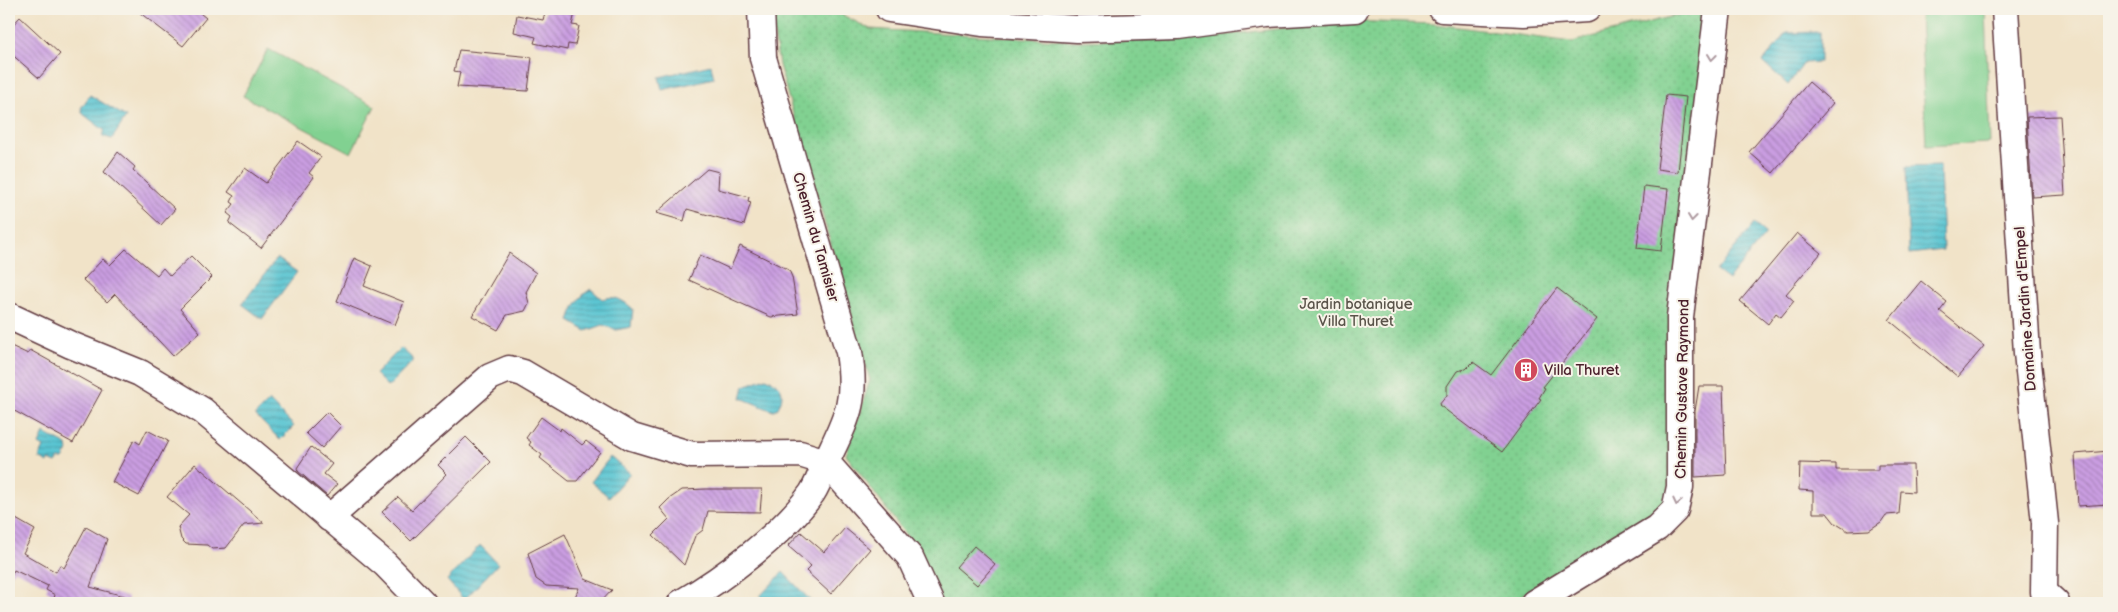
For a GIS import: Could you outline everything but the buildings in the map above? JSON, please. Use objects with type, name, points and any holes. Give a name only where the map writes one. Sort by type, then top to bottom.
[{"type":"street","name":"Chemin du Tamisier","points":[[681,603],[712,596],[782,528],[813,492],[850,407],[854,381],[849,352],[763,58],[761,9]]},
{"type":"street","points":[[889,9],[982,23],[1077,29],[1178,26],[1266,14],[1354,9]]},
{"type":"street","points":[[1442,9],[1524,13],[1587,9]]},
{"type":"street","name":"Chemin Gustave Raymond","points":[[1534,603],[1657,528],[1675,510],[1680,488],[1680,317],[1718,9]]},
{"type":"street","name":"Domaine Jardin d'Empel","points":[[2005,9],[2027,353],[2045,522],[2044,592],[2056,603]]},
{"type":"street","points":[[9,316],[71,345],[140,373],[203,411],[385,564],[423,603]]},
{"type":"street","points":[[329,518],[490,377],[509,370],[523,373],[632,438],[692,455],[800,454],[826,462],[910,556],[932,603]]},
{"type":"green space","name":"Jardin botanique Villa Thuret","points":[[770,9],[831,9],[870,29],[1077,41],[1191,39],[1346,21],[1436,24],[1572,42],[1701,9],[1707,12],[1668,502],[1650,525],[1508,603],[940,603],[920,554],[846,455],[870,380],[779,65]]},
{"type":"green space","points":[[1985,10],[1990,143],[1926,146],[1920,13]]},
{"type":"green space","points":[[268,49],[375,106],[351,153],[243,96]]},
{"type":"water","points":[[1820,32],[1820,62],[1804,63],[1788,85],[1763,62],[1786,33]]},
{"type":"water","points":[[711,65],[714,78],[662,90],[659,77]]},
{"type":"water","points":[[90,95],[126,117],[112,139],[102,136],[105,131],[83,114],[81,108]]},
{"type":"water","points":[[1940,166],[1943,250],[1909,254],[1906,167]]},
{"type":"water","points":[[1754,224],[1766,234],[1728,280],[1716,271]]},
{"type":"water","points":[[277,258],[297,272],[262,319],[242,304]]},
{"type":"water","points":[[591,289],[602,299],[619,299],[633,309],[631,327],[616,330],[603,325],[586,331],[569,321],[577,303]]},
{"type":"water","points":[[401,348],[414,360],[388,387],[375,374]]},
{"type":"water","points":[[766,378],[776,383],[782,393],[778,408],[773,411],[741,398],[744,386]]},
{"type":"water","points":[[269,401],[294,426],[280,440],[255,415]]},
{"type":"water","points":[[44,433],[67,445],[68,451],[63,459],[59,459],[56,463],[49,460],[48,463],[39,458],[44,447],[39,444]]},
{"type":"water","points":[[610,457],[630,473],[609,497],[591,482]]},
{"type":"water","points":[[480,545],[498,564],[464,600],[447,580]]},
{"type":"water","points":[[783,572],[813,603],[767,603],[760,596]]},
{"type":"place","name":"Villa Thuret","points":[[1526,370]]}]
